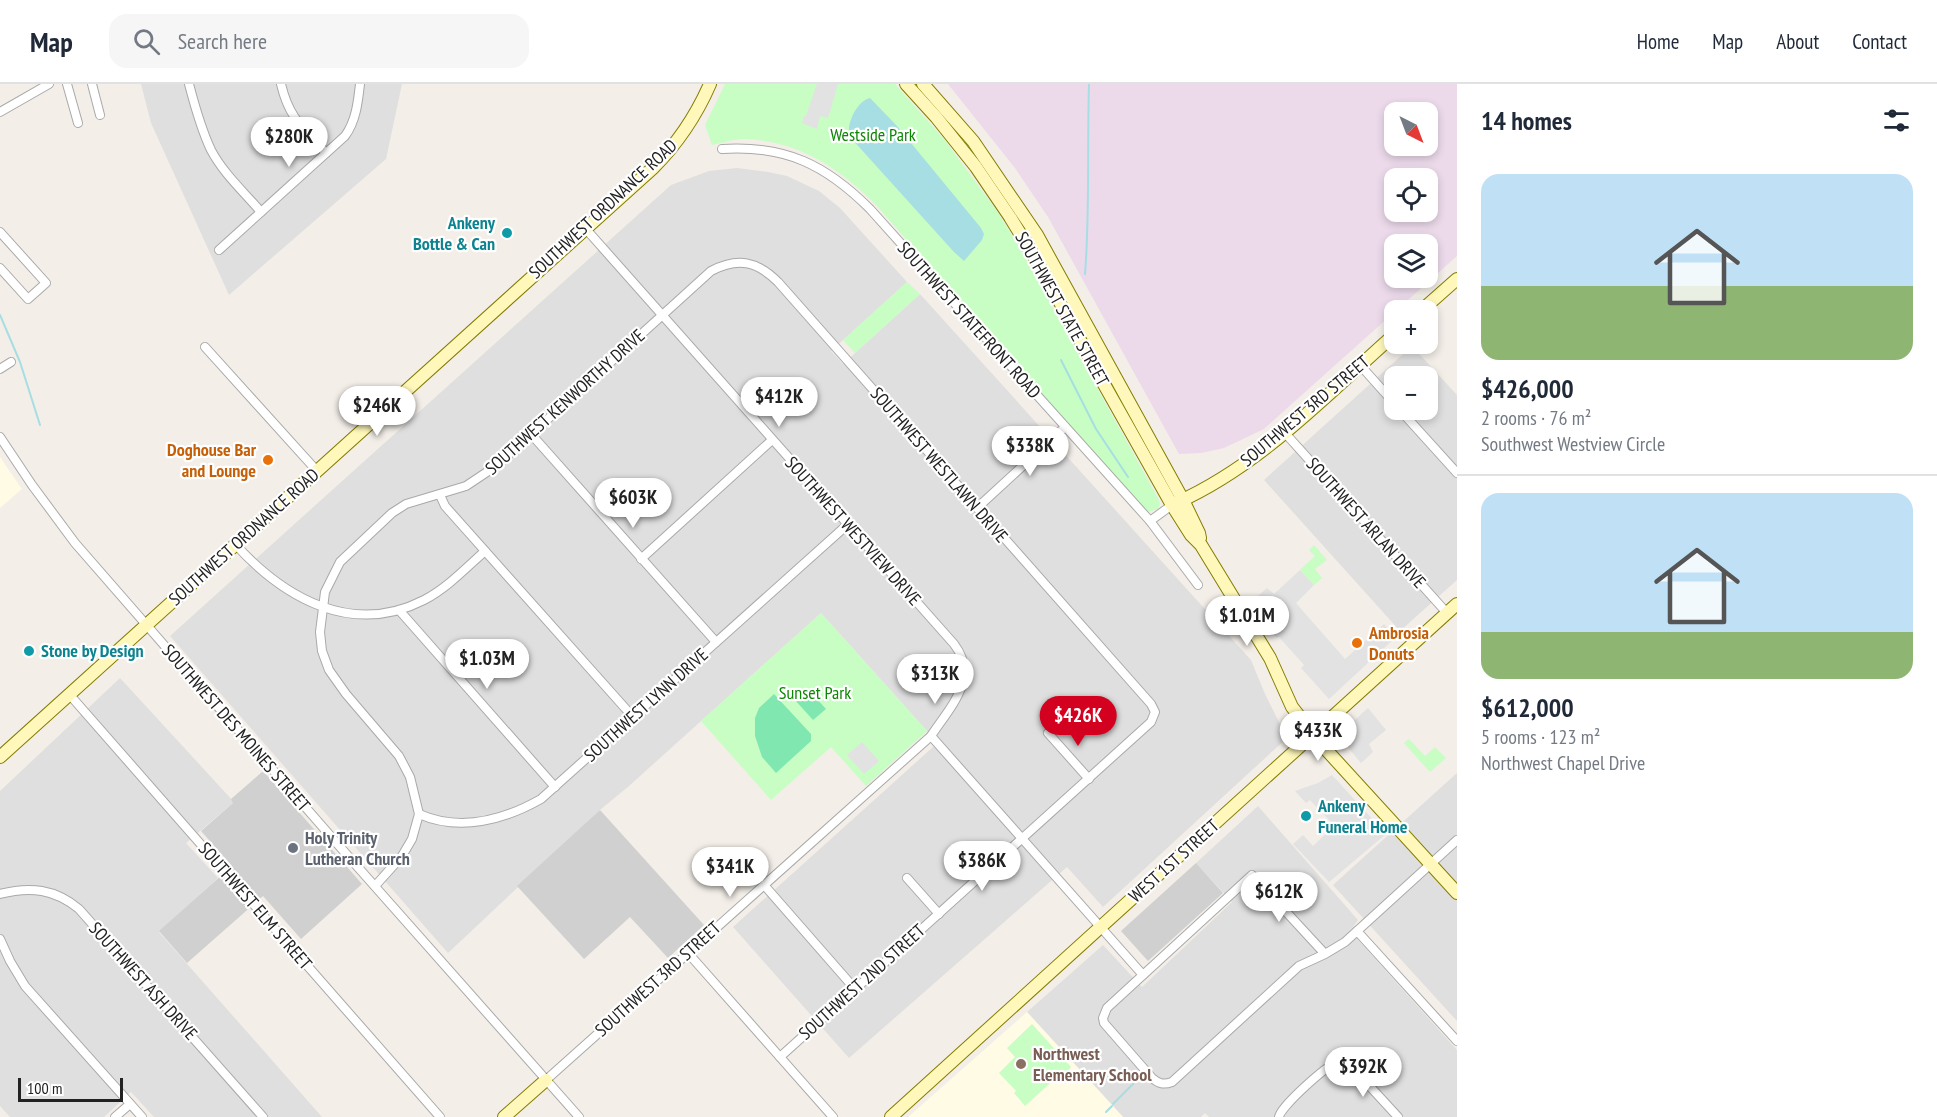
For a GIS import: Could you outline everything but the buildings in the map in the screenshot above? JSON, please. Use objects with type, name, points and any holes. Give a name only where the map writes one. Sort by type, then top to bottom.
[{"type":"main road","name":"SOUTHWEST ORDNANCE ROAD","points":[[0,757],[668,153],[691,122],[710,84]]},
{"type":"main road","name":"SOUTHWEST STATE STREET","points":[[906,84],[976,167],[1010,217],[1046,276],[1096,370],[1178,503]]},
{"type":"main road","name":"SOUTHWEST STATE STREET","points":[[923,84],[974,141],[1028,220],[1075,302],[1178,503],[1191,535],[1201,545],[1270,658],[1292,707],[1313,735],[1457,893]]},
{"type":"main road","points":[[1433,300],[1457,279]]},
{"type":"main road","name":"SOUTHWEST 3RD STREET","points":[[1178,503],[1244,465],[1285,433],[1384,344]]},
{"type":"main road","name":"WEST 1ST STREET","points":[[891,1117],[1457,604]]},
{"type":"main road","name":"SOUTHWEST 3RD STREET","points":[[504,1117],[546,1080]]},
{"type":"street","points":[[0,112],[49,84]]},
{"type":"street","points":[[67,84],[78,123]]},
{"type":"street","points":[[93,84],[100,116]]},
{"type":"street","points":[[189,84],[197,115],[212,151],[227,173],[261,212]]},
{"type":"street","points":[[281,84],[285,102],[293,117],[326,153]]},
{"type":"street","points":[[219,250],[350,129],[355,115],[360,84]]},
{"type":"street","name":"SOUTHWEST STATEFRONT ROAD","points":[[722,149],[755,148],[793,156],[823,170],[870,209],[1150,521],[1198,585]]},
{"type":"street","name":"SOUTHWEST WESTVIEW DRIVE","points":[[585,228],[954,644],[964,665],[962,687]]},
{"type":"street","points":[[0,232],[46,283],[28,299],[0,268]]},
{"type":"street","name":"SOUTHWEST WESTLAWN DRIVE","points":[[704,278],[711,271],[730,263],[750,264],[769,273],[1151,704],[1155,712]]},
{"type":"street","name":"SOUTHWEST KENWORTHY DRIVE","points":[[419,814],[410,777],[399,756],[346,694],[329,670],[322,651],[320,632],[322,606],[332,576],[340,562],[392,513],[406,504],[466,486],[480,478],[704,278]]},
{"type":"street","points":[[205,347],[317,471]]},
{"type":"street","points":[[0,369],[11,362]]},
{"type":"street","points":[[1360,366],[1384,392]]},
{"type":"street","points":[[1409,420],[1457,473]]},
{"type":"street","points":[[977,508],[1065,427]]},
{"type":"street","name":"SOUTHWEST ARLAN DRIVE","points":[[1285,433],[1447,613]]},
{"type":"street","points":[[531,434],[716,642]]},
{"type":"street","name":"SOUTHWEST DES MOINES STREET","points":[[0,437],[75,543],[579,1117]]},
{"type":"street","points":[[642,558],[772,440]]},
{"type":"street","points":[[440,495],[445,506],[633,717]]},
{"type":"street","name":"SOUTHWEST 3RD STREET","points":[[1150,521],[1178,503]]},
{"type":"street","name":"SOUTHWEST LYNN DRIVE","points":[[419,814],[429,818],[460,822],[498,819],[527,807],[555,788],[847,525]]},
{"type":"street","points":[[235,544],[251,562],[282,588],[322,606],[346,614],[359,615],[399,610],[434,594],[485,551]]},
{"type":"street","points":[[399,610],[555,788]]},
{"type":"street","name":"SOUTHWEST 3RD STREET","points":[[546,1080],[931,736],[962,687]]},
{"type":"street","name":"SOUTHWEST ELM STREET","points":[[69,694],[440,1117]]},
{"type":"street","name":"SOUTHWEST 2ND STREET","points":[[780,1057],[1089,779],[1150,722],[1155,712]]},
{"type":"street","points":[[1048,733],[1089,779]]},
{"type":"street","points":[[931,736],[1143,975]]},
{"type":"street","points":[[375,886],[402,856],[412,840],[419,814]]},
{"type":"street","points":[[1325,954],[1252,875],[1107,1008],[1103,1018],[1104,1023],[1157,1083],[1172,1082],[1299,966],[1325,954],[1345,942],[1457,840]]},
{"type":"street","points":[[907,878],[939,914]]},
{"type":"street","points":[[764,885],[855,989]]},
{"type":"street","name":"SOUTHWEST ASH DRIVE","points":[[0,894],[33,889],[51,893],[73,905],[263,1117]]},
{"type":"street","points":[[1357,931],[1457,1041]]},
{"type":"street","points":[[0,939],[10,962],[25,986],[142,1117]]},
{"type":"street","points":[[688,953],[833,1117]]},
{"type":"street","points":[[1279,1117],[1279,1112],[1283,1107],[1329,1066],[1341,1062],[1348,1064],[1398,1117]]},
{"type":"street","points":[[115,1117],[130,1104]]},
{"type":"shaded area","points":[[141,84],[402,84],[386,159],[229,295],[151,123]]},
{"type":"shaded area","points":[[817,84],[838,84],[828,118],[820,116],[817,129],[802,123]]},
{"type":"shaded area","points":[[948,84],[1457,84],[1457,256],[1438,273],[1438,234],[1384,234],[1384,288],[1421,288],[1408,300],[1384,300],[1384,321],[1264,429],[1224,448],[1201,453],[1179,454],[1048,217],[1015,168]]},
{"type":"shaded area","points":[[737,168],[787,176],[819,191],[840,208],[907,282],[831,351],[843,364],[920,294],[1251,660],[1287,738],[1103,907],[1067,867],[849,1058],[733,927],[933,747],[927,731],[821,613],[600,810],[448,953],[170,636],[671,185],[709,171]]},
{"type":"shaded area","points":[[1403,354],[1419,354],[1430,366],[1390,366]]},
{"type":"shaded area","points":[[1384,371],[1384,420],[1438,420],[1438,374],[1457,395],[1457,580],[1400,631],[1264,480]]},
{"type":"shaded area","points":[[0,457],[22,489],[0,508]]},
{"type":"shaded area","points":[[1300,570],[1314,585],[1296,603],[1345,659],[1384,624],[1396,637],[1329,699],[1301,668],[1304,665],[1279,637],[1277,638],[1266,628],[1248,605],[1267,588],[1274,594]]},
{"type":"shaded area","points":[[120,678],[234,802],[186,843],[218,878],[159,932],[322,1117],[154,1117],[131,1092],[104,1117],[10,1117],[0,1106],[0,791]]},
{"type":"shaded area","points":[[1368,708],[1386,730],[1369,744],[1373,752],[1361,763],[1341,736],[1342,732]]},
{"type":"shaded area","points":[[862,742],[879,761],[864,774],[847,755]]},
{"type":"shaded area","points":[[263,771],[362,884],[301,939],[263,896],[187,963],[159,931],[232,866],[201,831],[233,803],[231,799]]},
{"type":"shaded area","points":[[1457,773],[1457,1021],[1333,885]]},
{"type":"shaded area","points":[[1332,775],[1386,834],[1329,882],[1293,844],[1303,835],[1313,846],[1333,827],[1332,823],[1310,800],[1306,803],[1295,791]]},
{"type":"shaded area","points":[[1258,806],[1358,920],[1350,931],[1457,1050],[1457,1117],[1209,1117],[1205,1113],[1201,1117],[1123,1117],[1027,1012],[1103,945],[1142,987],[1232,902],[1196,863]]},
{"type":"shaded area","points":[[600,810],[704,925],[668,958],[630,917],[584,959],[517,886]]},
{"type":"shaded area","points":[[1196,863],[1223,893],[1148,961],[1121,931]]},
{"type":"shaded area","name":"Northwest Elementary School","points":[[1027,1012],[1123,1117],[908,1117]]},
{"type":"green space","name":"Westside Park","points":[[725,84],[895,84],[944,139],[997,211],[1158,498],[1160,504],[1158,509],[1148,512],[1139,504],[876,205],[848,179],[816,158],[782,145],[744,139],[712,145],[705,125]]},
{"type":"green space","points":[[907,282],[920,294],[855,353],[843,340]]},
{"type":"green space","points":[[1314,545],[1327,560],[1315,569],[1322,578],[1314,585],[1300,570],[1315,556],[1309,550]]},
{"type":"green space","name":"Sunset Park","points":[[821,613],[927,731],[866,786],[831,747],[771,800],[701,721]]},
{"type":"green space","points":[[807,688],[826,709],[813,720],[794,699]]},
{"type":"green space","points":[[774,694],[811,734],[811,741],[776,773],[762,757],[755,736],[755,718],[759,708]]},
{"type":"green space","points":[[1409,739],[1425,756],[1435,747],[1446,758],[1430,772],[1404,743]]},
{"type":"green space","points":[[1032,1024],[1071,1067],[1067,1073],[1058,1076],[1025,1106],[1014,1093],[1016,1091],[999,1073],[1015,1057],[1007,1048]]},
{"type":"water","points":[[870,98],[897,126],[981,228],[984,234],[982,240],[964,261],[850,137],[849,126],[853,114],[865,100]]},
{"type":"waterway","points":[[1085,274],[1089,84]]},
{"type":"waterway","points":[[0,315],[20,362],[40,425]]},
{"type":"waterway","points":[[1061,360],[1096,429],[1128,477]]},
{"type":"waterway","points":[[1113,1104],[1142,1075]]},
{"type":"waterway","points":[[1106,1112],[1112,1106]]},
{"type":"place","name":"Ankeny Bottle & Can","points":[[507,233]]},
{"type":"place","name":"Doghouse Bar and Lounge","points":[[268,460]]},
{"type":"place","name":"Ambrosia Donuts","points":[[1357,643]]},
{"type":"place","name":"Stone by Design","points":[[29,651]]},
{"type":"place","name":"Ankeny Funeral Home","points":[[1306,816]]},
{"type":"place","name":"Holy Trinity Lutheran Church","points":[[293,848]]},
{"type":"place","name":"Northwest Elementary School","points":[[1021,1064]]}]
